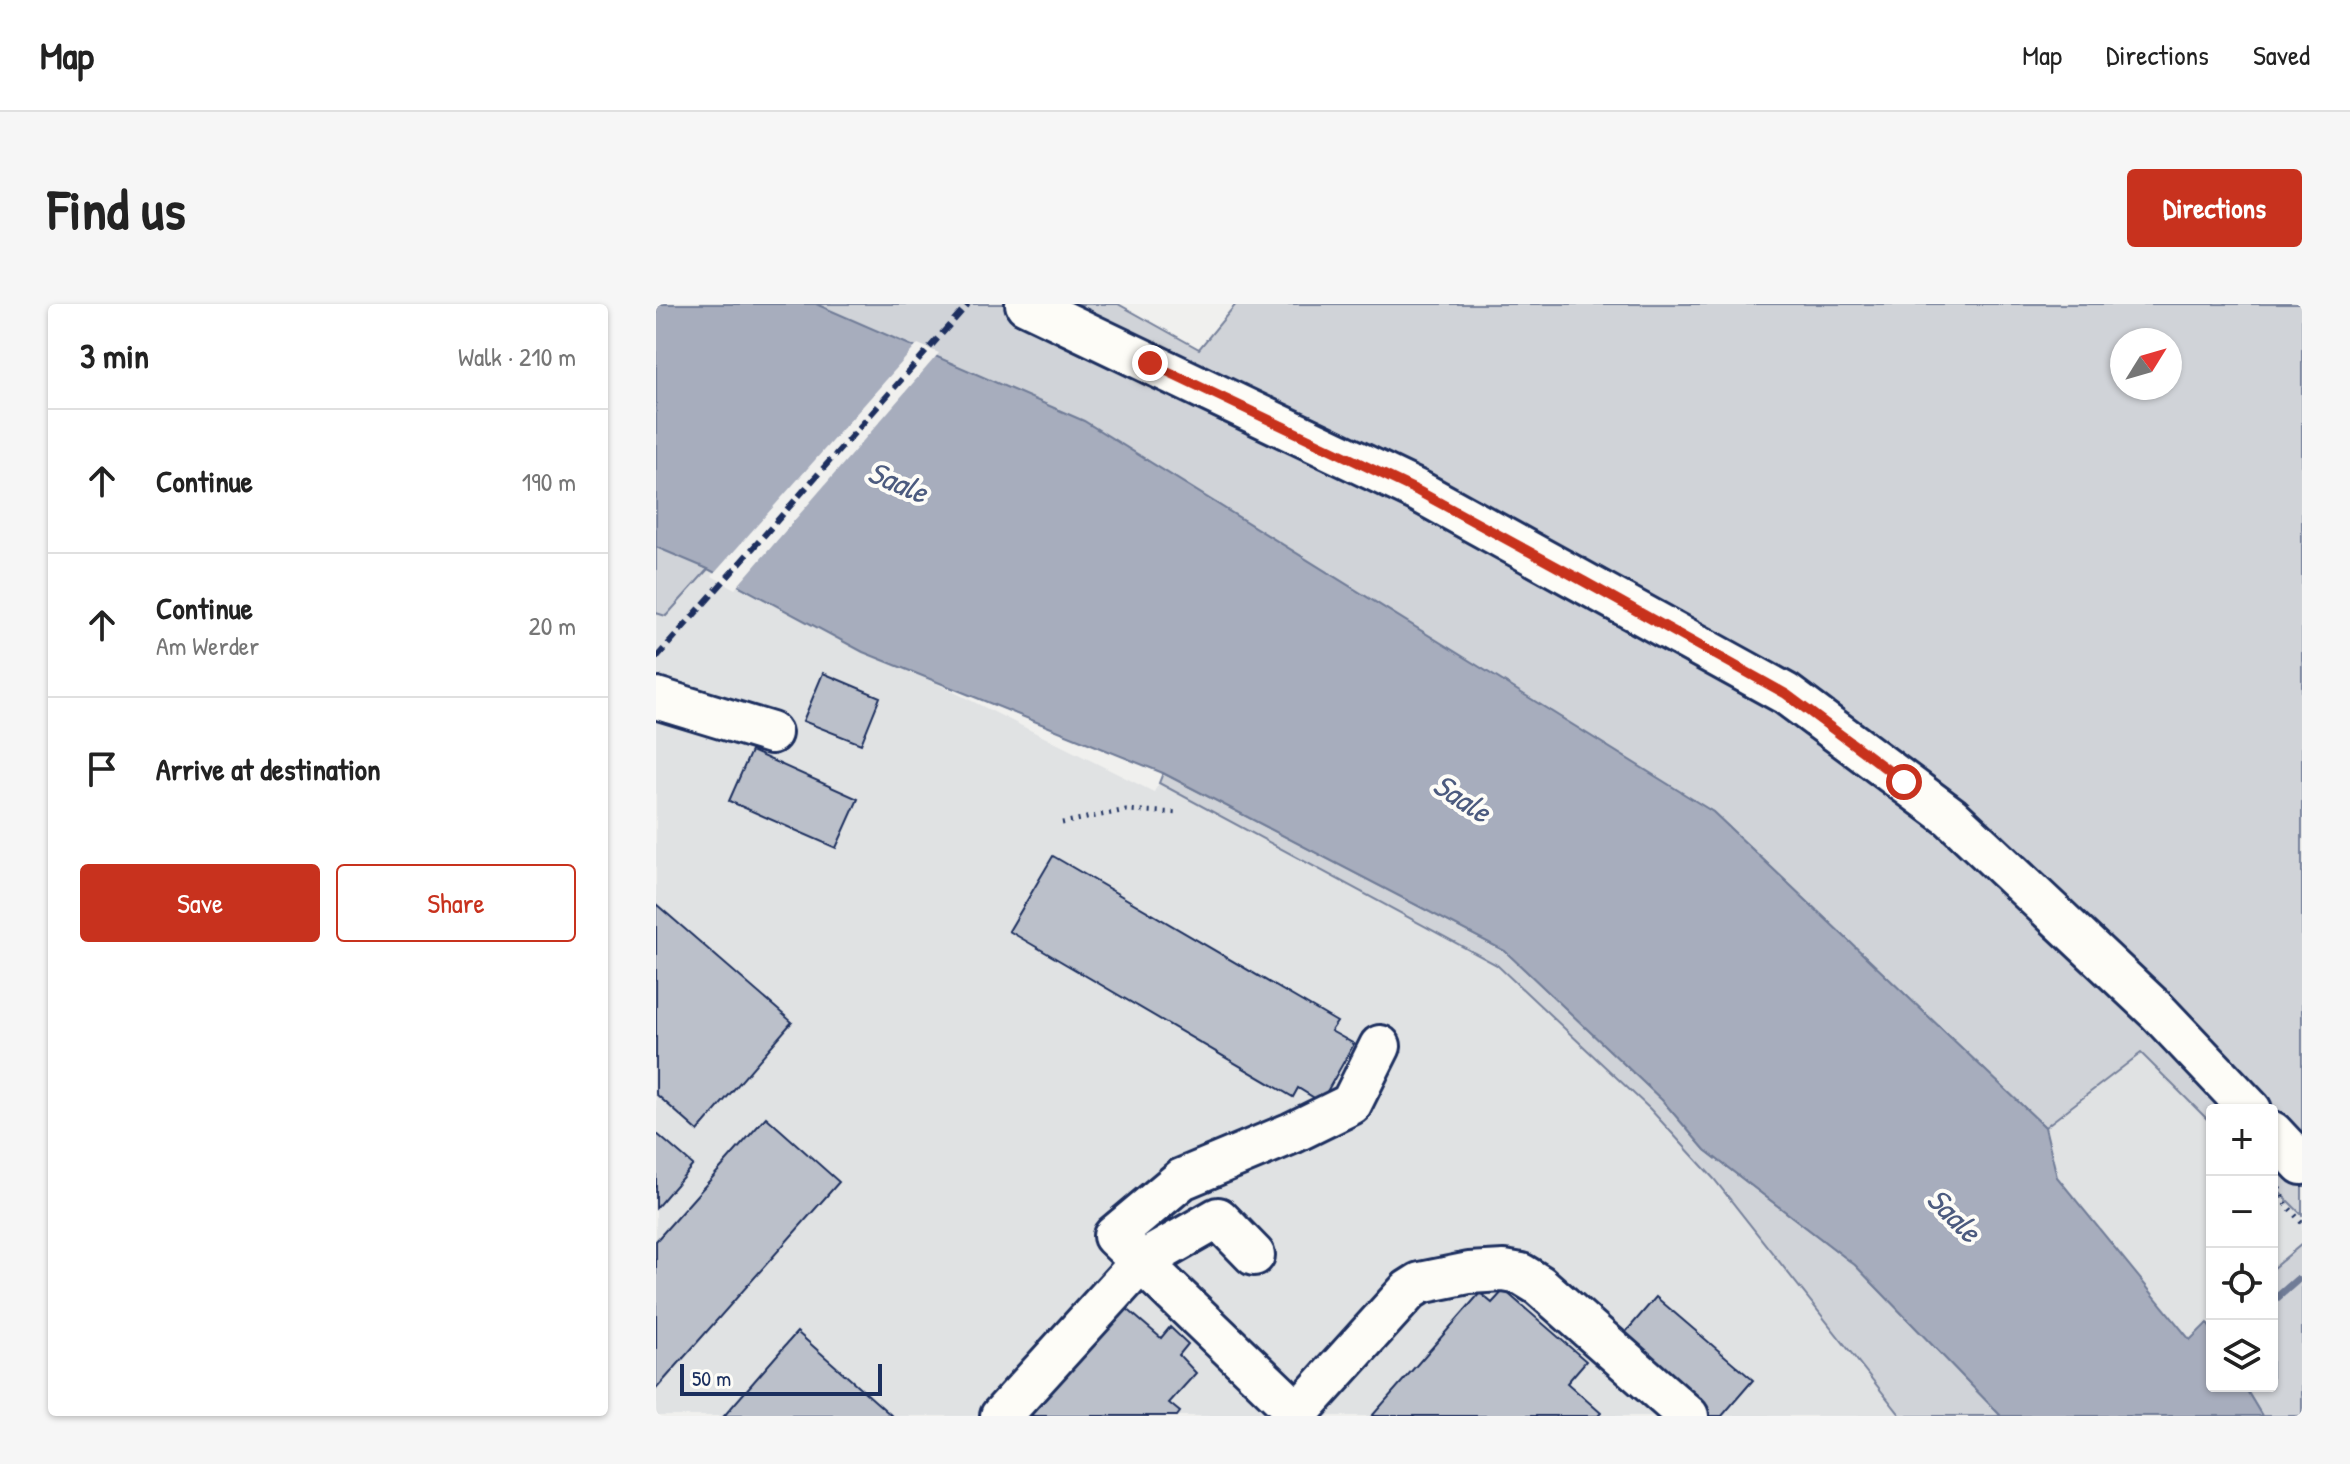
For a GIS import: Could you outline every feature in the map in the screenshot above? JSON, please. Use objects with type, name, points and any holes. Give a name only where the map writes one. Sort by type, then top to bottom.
[{"type":"street","points":[[1026,304],[1418,491],[1786,694],[1951,817],[2158,1012],[2245,1104]]},
{"type":"street","points":[[656,698],[771,733]]},
{"type":"street","points":[[1380,1046],[1351,1104],[1182,1179],[1114,1236],[1297,1415],[1409,1290],[1439,1277],[1504,1271],[1521,1274],[1539,1285],[1688,1416]]},
{"type":"street","points":[[2278,1147],[2288,1171]]},
{"type":"street","points":[[1001,1416],[1141,1262],[1218,1218],[1254,1255]]},
{"type":"path","points":[[1062,823],[1126,810],[1180,813]]},
{"type":"path","points":[[2288,1171],[2284,1202],[2302,1223]]},
{"type":"shaded area","points":[[801,304],[1118,304],[1199,349],[1236,304],[2302,304],[2302,1215],[2278,1191],[2278,1104],[2206,1104],[2206,1118],[2141,1053],[2045,1127],[1713,812]]},
{"type":"shaded area","points":[[656,543],[708,569],[666,616],[656,613]]},
{"type":"shaded area","points":[[708,569],[1154,792],[1159,783],[1497,965],[1650,1109],[1714,1179],[1901,1416],[656,1416],[656,613],[666,616]]},
{"type":"shaded area","points":[[1163,773],[1505,951],[1662,1100],[1705,1150],[1855,1265],[2001,1416],[1901,1416],[1714,1179],[1650,1109],[1497,965],[1159,783]]},
{"type":"shaded area","points":[[2141,1052],[2206,1118],[2206,1325],[2190,1340],[2057,1177],[2045,1127]]},
{"type":"shaded area","points":[[2278,1191],[2302,1215],[2302,1244],[2278,1264]]},
{"type":"shaded area","points":[[2302,1244],[2302,1416],[2262,1416],[2248,1392],[2278,1392],[2278,1264]]},
{"type":"water","name":"Saale","points":[[656,304],[816,304],[1084,421],[1713,812],[2045,1127],[2057,1177],[2190,1340],[2206,1324],[2206,1392],[2248,1392],[2262,1416],[2001,1416],[1855,1265],[1705,1150],[1662,1100],[1505,951],[1163,773],[863,652],[708,569],[656,547]]},
{"type":"pier","points":[[918,344],[939,353],[735,589],[712,576]]},
{"type":"building","points":[[823,673],[880,697],[861,744],[803,721]]},
{"type":"building","points":[[751,751],[858,799],[836,848],[729,801]]},
{"type":"building","points":[[1053,856],[1337,1022],[1331,1031],[1354,1044],[1321,1102],[1298,1088],[1293,1097],[1009,931]]},
{"type":"building","points":[[656,904],[792,1022],[698,1131],[656,1094]]},
{"type":"building","points":[[766,1117],[839,1182],[656,1389],[656,1241]]},
{"type":"building","points":[[656,1133],[693,1165],[656,1208]]},
{"type":"building","points":[[1504,1290],[1586,1361],[1567,1383],[1601,1413],[1598,1416],[1372,1416],[1480,1293],[1492,1303]]},
{"type":"building","points":[[1656,1297],[1753,1380],[1722,1416],[1706,1416],[1618,1341]]},
{"type":"building","points":[[1126,1308],[1161,1338],[1170,1327],[1188,1344],[1179,1355],[1196,1373],[1169,1403],[1180,1412],[1177,1416],[1004,1416]]},
{"type":"building","points":[[797,1332],[892,1416],[724,1416]]},
{"type":"waterway","points":[[2278,1297],[2297,1280]]},
{"type":"railway","points":[[656,658],[968,304]]},
{"type":"route","points":[[1150,363],[1418,491],[1585,582],[1786,694],[1904,782]]}]
